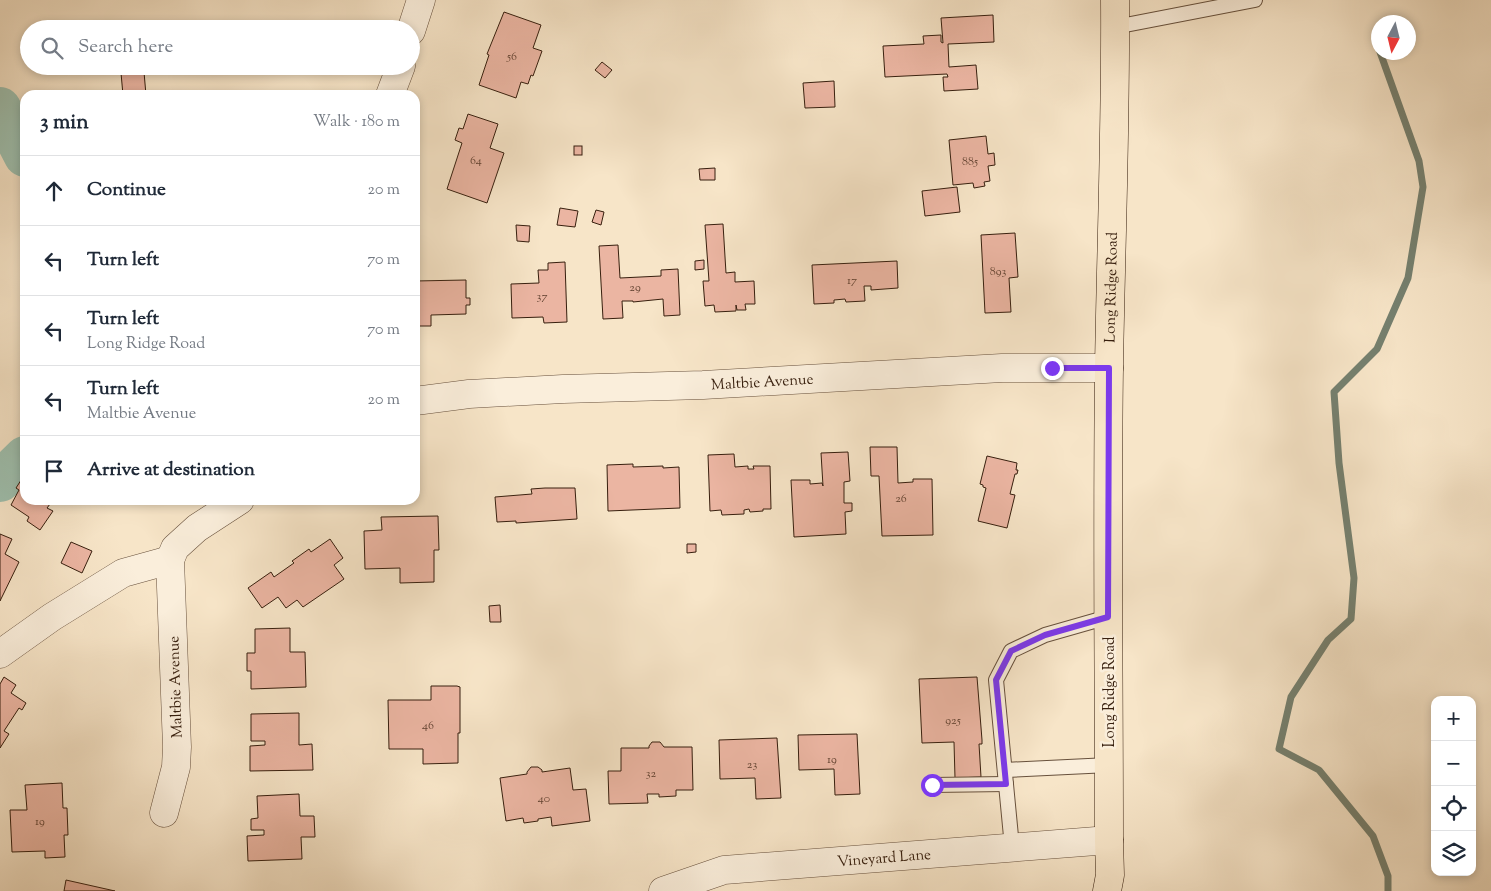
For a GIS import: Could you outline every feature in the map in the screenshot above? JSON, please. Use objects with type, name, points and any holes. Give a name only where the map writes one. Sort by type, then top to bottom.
[{"type":"main road","name":"Long Ridge Road","points":[[1112,886],[1109,840],[1108,617],[1109,368],[1116,105],[1115,0]]},
{"type":"street","points":[[415,20],[421,0]]},
{"type":"street","points":[[392,90],[397,75]]},
{"type":"street","name":"Maltbie Avenue","points":[[420,400],[469,394],[703,385],[1002,368],[1109,368]]},
{"type":"street","points":[[0,654],[52,617],[123,573],[170,560],[174,548],[197,528],[232,505]]},
{"type":"street","name":"Maltbie Avenue","points":[[164,813],[176,767],[177,747],[170,560]]},
{"type":"street","name":"Vineyard Lane","points":[[663,891],[724,870],[1109,840]]},
{"type":"lane","points":[[1116,27],[1255,0]]},
{"type":"lane","points":[[1012,847],[996,680],[1011,651],[1045,635],[1108,617]]},
{"type":"lane","points":[[932,785],[1109,765]]},
{"type":"building","points":[[504,12],[541,25],[533,48],[542,51],[533,76],[531,75],[528,84],[521,82],[516,98],[479,85],[489,55],[487,54]]},
{"type":"building","points":[[993,15],[994,42],[948,44],[949,67],[976,65],[978,89],[944,91],[943,77],[948,77],[947,74],[885,77],[883,46],[924,44],[923,36],[941,35],[941,42],[943,43],[941,18]]},
{"type":"building","points":[[602,62],[612,70],[605,78],[595,70]]},
{"type":"building","points":[[121,75],[144,75],[146,90],[123,90]]},
{"type":"building","points":[[834,81],[835,107],[805,108],[803,83]]},
{"type":"building","points":[[468,114],[498,124],[490,148],[504,153],[487,203],[447,189],[462,143],[455,140],[459,128],[463,129]]},
{"type":"building","points":[[986,136],[988,154],[994,153],[995,165],[988,166],[990,181],[984,182],[985,186],[974,188],[973,183],[953,185],[949,140]]},
{"type":"building","points":[[574,146],[582,146],[582,155],[574,155]]},
{"type":"building","points":[[715,168],[715,180],[700,180],[699,169]]},
{"type":"building","points":[[957,187],[960,212],[925,216],[922,191]]},
{"type":"building","points":[[560,208],[578,211],[575,227],[557,225]]},
{"type":"building","points":[[596,210],[604,212],[601,225],[592,222]]},
{"type":"building","points":[[723,224],[726,273],[735,272],[735,282],[754,281],[755,304],[745,304],[746,310],[737,310],[736,305],[736,311],[715,312],[714,305],[705,306],[703,281],[709,281],[705,225]]},
{"type":"building","points":[[516,225],[530,226],[529,242],[517,241]]},
{"type":"building","points":[[1015,233],[1018,277],[1009,278],[1011,312],[985,313],[981,235]]},
{"type":"building","points":[[618,245],[620,278],[661,276],[661,270],[678,269],[680,315],[664,316],[663,299],[633,302],[622,301],[623,318],[603,319],[599,246]]},
{"type":"building","points":[[704,260],[704,269],[695,270],[695,261]]},
{"type":"building","points":[[897,261],[898,288],[871,290],[871,286],[864,286],[865,301],[846,302],[845,299],[834,300],[834,303],[814,304],[812,265]]},
{"type":"building","points":[[565,262],[567,322],[544,323],[543,317],[512,318],[511,284],[539,283],[538,270],[548,270],[548,263]]},
{"type":"building","points":[[466,280],[466,298],[470,298],[470,305],[466,305],[466,314],[431,315],[431,326],[420,326],[420,281]]},
{"type":"building","points":[[870,447],[897,447],[898,483],[913,482],[913,479],[932,479],[933,535],[882,536],[879,476],[871,476]]},
{"type":"building","points":[[848,452],[850,481],[844,482],[844,503],[852,503],[852,511],[845,512],[846,534],[794,537],[791,480],[810,480],[810,484],[822,483],[823,486],[821,453]]},
{"type":"building","points":[[734,454],[735,467],[748,466],[748,469],[754,469],[753,466],[770,466],[771,509],[750,512],[749,509],[744,510],[744,514],[722,515],[721,510],[710,511],[708,455]]},
{"type":"building","points":[[987,456],[1017,463],[1016,470],[1018,470],[1017,474],[1015,474],[1010,494],[1015,495],[1007,528],[978,521],[986,488],[980,484]]},
{"type":"building","points":[[633,464],[633,467],[679,467],[680,508],[608,511],[607,465]]},
{"type":"building","points":[[20,482],[20,505],[49,505],[47,508],[53,511],[40,530],[27,521],[29,517],[11,505],[19,490],[16,488]]},
{"type":"building","points":[[575,488],[577,519],[516,523],[516,521],[497,522],[495,497],[532,494],[531,489]]},
{"type":"building","points":[[438,516],[439,550],[434,550],[434,582],[400,583],[400,568],[365,569],[364,531],[382,530],[381,517]]},
{"type":"building","points":[[0,534],[12,539],[5,554],[19,562],[0,601]]},
{"type":"building","points":[[330,539],[343,558],[334,565],[344,579],[303,607],[297,600],[286,608],[278,597],[262,608],[248,588],[271,572],[274,577],[294,563],[292,561],[309,549],[311,552]]},
{"type":"building","points":[[71,542],[92,551],[82,573],[61,563]]},
{"type":"building","points":[[687,544],[696,544],[696,552],[687,553]]},
{"type":"building","points":[[500,605],[501,622],[490,622],[489,606]]},
{"type":"building","points":[[290,628],[290,652],[305,652],[306,687],[251,689],[251,671],[247,671],[247,653],[255,653],[255,629]]},
{"type":"building","points":[[4,677],[16,685],[11,693],[26,703],[22,710],[19,708],[4,731],[9,734],[0,748],[0,684]]},
{"type":"building","points":[[977,677],[982,740],[982,744],[979,744],[981,777],[955,778],[954,742],[922,743],[919,679]]},
{"type":"building","points":[[431,686],[460,687],[458,763],[423,764],[423,749],[389,749],[388,700],[431,700]]},
{"type":"building","points":[[299,713],[299,745],[312,744],[313,770],[250,771],[250,746],[265,745],[265,741],[251,741],[251,714]]},
{"type":"building","points":[[857,734],[860,794],[835,795],[834,769],[799,770],[798,735]]},
{"type":"building","points":[[777,738],[781,798],[756,799],[755,778],[720,779],[719,740]]},
{"type":"building","points":[[652,742],[660,742],[664,747],[692,747],[693,790],[676,790],[676,796],[659,797],[659,794],[647,794],[648,803],[609,804],[608,771],[621,771],[621,748],[649,748]]},
{"type":"building","points":[[531,767],[538,767],[542,772],[570,768],[573,790],[586,789],[590,821],[552,826],[551,817],[524,823],[523,818],[506,821],[500,778],[527,774]]},
{"type":"building","points":[[62,783],[63,808],[67,808],[68,835],[64,835],[65,857],[45,858],[45,851],[12,852],[10,810],[27,810],[25,785]]},
{"type":"building","points":[[299,794],[300,816],[314,816],[315,837],[301,837],[302,859],[248,861],[247,836],[264,835],[264,830],[251,830],[251,819],[258,818],[257,796]]},
{"type":"building","points":[[66,880],[115,891],[64,891]]},
{"type":"waterway","points":[[1383,60],[1419,161],[1423,187],[1408,278],[1377,349],[1334,392],[1339,463],[1354,578],[1351,619],[1328,640],[1291,697],[1279,749],[1319,770],[1373,836],[1388,876],[1388,891]]},
{"type":"waterway","points":[[0,108],[20,146]]},
{"type":"waterway","points":[[0,481],[20,462]]},
{"type":"route","points":[[932,785],[1006,784],[996,680],[1011,651],[1045,635],[1108,617],[1109,368],[1052,368]]}]
